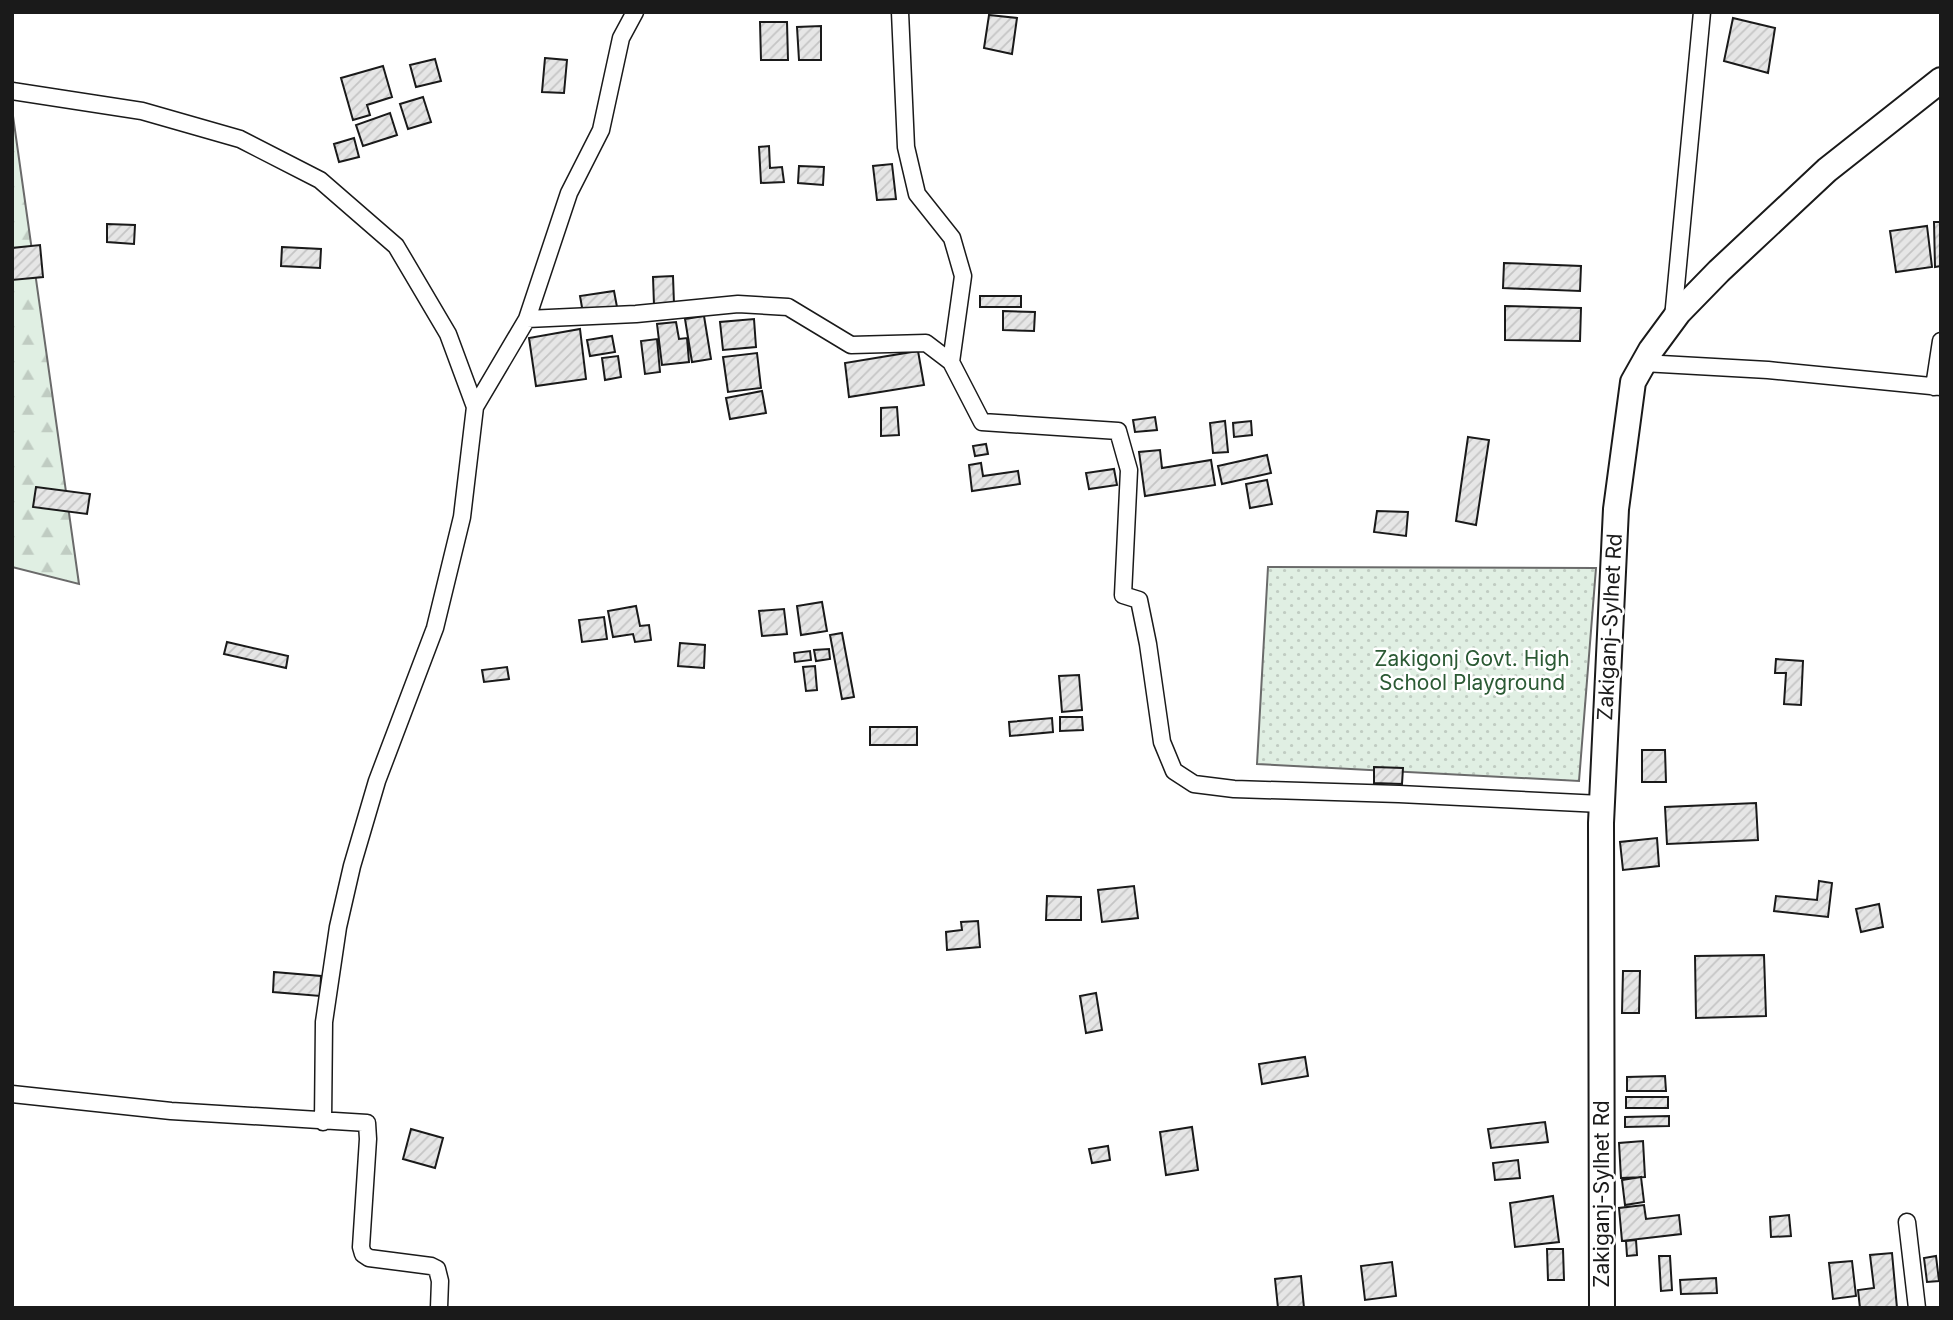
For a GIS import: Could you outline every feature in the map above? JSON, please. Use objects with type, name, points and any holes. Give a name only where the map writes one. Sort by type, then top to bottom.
[{"type":"main road","name":"Zakiganj-Sylhet Rd","points":[[1602,1308],[1601,804],[1616,509],[1633,382],[1673,320],[1719,271],[1827,170],[1941,80]]},
{"type":"street","points":[[323,1122],[324,1021],[338,927],[352,866],[377,781],[435,628],[462,517],[475,407],[527,320],[569,193],[601,130],[621,38],[635,12]]},
{"type":"street","points":[[900,12],[906,147],[917,194],[952,238],[963,276],[951,362]]},
{"type":"street","points":[[1673,320],[1702,12]]},
{"type":"street","points":[[12,91],[142,111],[240,139],[320,180],[396,246],[448,334],[475,407]]},
{"type":"street","points":[[527,320],[636,314],[738,304],[788,307],[851,345],[926,343],[951,362],[982,422],[1118,431],[1129,470],[1123,595],[1139,600],[1162,742],[1174,771],[1194,784],[1234,789],[1601,804]]},
{"type":"street","points":[[1643,363],[1768,370],[1937,387],[1941,341]]},
{"type":"street","points":[[12,1094],[171,1111],[367,1124],[361,1247],[363,1254],[369,1258],[438,1269],[439,1308]]},
{"type":"street","points":[[1907,1222],[1917,1308]]},
{"type":"green space","points":[[12,109],[79,584],[12,567]]},
{"type":"green space","name":"Zakigonj Govt. High School Playground","points":[[1268,567],[1596,568],[1579,781],[1257,764]]},
{"type":"building","points":[[989,15],[1017,18],[1012,54],[984,48]]},
{"type":"building","points":[[1733,18],[1775,28],[1768,73],[1724,61]]},
{"type":"building","points":[[760,22],[787,22],[788,60],[761,60]]},
{"type":"building","points":[[821,26],[821,60],[799,60],[797,27]]},
{"type":"building","points":[[545,58],[567,60],[564,93],[542,92]]},
{"type":"building","points":[[435,59],[441,81],[416,87],[410,65]]},
{"type":"building","points":[[383,66],[392,97],[367,105],[370,115],[353,120],[341,78]]},
{"type":"building","points":[[423,97],[431,122],[408,129],[400,104]]},
{"type":"building","points":[[390,113],[397,135],[363,146],[356,125]]},
{"type":"building","points":[[354,138],[359,157],[339,162],[334,144]]},
{"type":"building","points":[[769,146],[770,168],[782,167],[784,182],[761,183],[759,147]]},
{"type":"building","points":[[892,164],[896,199],[877,200],[873,166]]},
{"type":"building","points":[[799,166],[824,167],[823,185],[798,183]]},
{"type":"building","points":[[1934,222],[1941,222],[1941,266],[1935,267]]},
{"type":"building","points":[[107,224],[135,225],[134,244],[107,242]]},
{"type":"building","points":[[1927,226],[1932,267],[1896,272],[1890,231]]},
{"type":"building","points":[[40,245],[43,277],[12,280],[12,248]]},
{"type":"building","points":[[282,247],[321,249],[320,268],[281,266]]},
{"type":"building","points":[[1504,263],[1581,266],[1580,291],[1503,288]]},
{"type":"building","points":[[673,276],[674,304],[654,305],[653,277]]},
{"type":"building","points":[[614,291],[617,307],[583,313],[580,296]]},
{"type":"building","points":[[980,296],[1021,296],[1021,307],[980,307]]},
{"type":"building","points":[[1505,306],[1581,308],[1580,341],[1505,340]]},
{"type":"building","points":[[1003,311],[1035,312],[1034,331],[1003,330]]},
{"type":"building","points":[[704,316],[711,359],[692,362],[685,319]]},
{"type":"building","points":[[754,319],[756,347],[723,350],[720,322]]},
{"type":"building","points":[[676,322],[679,339],[687,338],[689,362],[662,365],[657,324]]},
{"type":"building","points":[[580,329],[586,379],[536,386],[529,338]]},
{"type":"building","points":[[612,336],[615,352],[590,356],[587,340]]},
{"type":"building","points":[[657,339],[660,372],[645,374],[641,341]]},
{"type":"building","points":[[918,351],[924,385],[849,397],[845,363]]},
{"type":"building","points":[[757,353],[761,388],[728,392],[723,357]]},
{"type":"building","points":[[618,356],[621,377],[605,380],[602,358]]},
{"type":"building","points":[[762,391],[766,413],[730,419],[726,398]]},
{"type":"building","points":[[897,407],[899,435],[881,436],[881,408]]},
{"type":"building","points":[[1155,417],[1157,430],[1135,432],[1133,420]]},
{"type":"building","points":[[1225,421],[1228,452],[1213,453],[1210,423]]},
{"type":"building","points":[[1251,421],[1252,435],[1234,437],[1233,423]]},
{"type":"building","points":[[1468,437],[1489,440],[1476,525],[1456,521]]},
{"type":"building","points":[[986,444],[988,454],[975,456],[973,446]]},
{"type":"building","points":[[1160,450],[1162,468],[1211,460],[1215,485],[1145,496],[1139,452]]},
{"type":"building","points":[[1267,455],[1271,473],[1222,484],[1218,466]]},
{"type":"building","points":[[981,463],[983,476],[1018,471],[1020,484],[972,491],[969,465]]},
{"type":"building","points":[[1114,469],[1117,485],[1089,489],[1086,473]]},
{"type":"building","points":[[1267,480],[1272,504],[1250,508],[1246,484]]},
{"type":"building","points":[[36,487],[90,494],[87,514],[33,507]]},
{"type":"building","points":[[1377,511],[1408,512],[1406,536],[1374,532]]},
{"type":"building","points":[[822,602],[827,631],[801,635],[797,606]]},
{"type":"building","points":[[636,606],[640,626],[649,625],[651,640],[635,642],[633,634],[613,637],[608,611]]},
{"type":"building","points":[[784,609],[787,634],[762,636],[759,611]]},
{"type":"building","points":[[604,617],[607,639],[582,642],[579,620]]},
{"type":"building","points":[[842,633],[854,697],[842,699],[830,635]]},
{"type":"building","points":[[227,642],[288,656],[286,668],[224,654]]},
{"type":"building","points":[[680,643],[705,645],[704,668],[678,666]]},
{"type":"building","points":[[829,649],[830,659],[816,661],[814,650]]},
{"type":"building","points":[[810,651],[811,660],[795,662],[794,653]]},
{"type":"building","points":[[1776,659],[1803,661],[1801,705],[1784,704],[1786,673],[1775,673]]},
{"type":"building","points":[[815,666],[817,690],[806,691],[803,667]]},
{"type":"building","points":[[507,667],[509,679],[484,682],[482,670]]},
{"type":"building","points":[[1079,675],[1082,710],[1062,712],[1059,676]]},
{"type":"building","points":[[1060,717],[1082,717],[1083,730],[1060,731]]},
{"type":"building","points":[[1052,718],[1053,732],[1010,736],[1009,722]]},
{"type":"building","points":[[870,727],[917,727],[917,745],[870,745]]},
{"type":"building","points":[[1642,750],[1665,750],[1666,782],[1642,782]]},
{"type":"building","points":[[1374,767],[1403,768],[1402,784],[1374,783]]},
{"type":"building","points":[[1756,803],[1758,840],[1667,844],[1665,807]]},
{"type":"building","points":[[1657,838],[1659,866],[1623,870],[1620,842]]},
{"type":"building","points":[[1819,881],[1832,883],[1828,917],[1774,911],[1776,896],[1817,900]]},
{"type":"building","points":[[1134,886],[1138,918],[1102,922],[1098,890]]},
{"type":"building","points":[[1047,896],[1081,897],[1081,920],[1046,920]]},
{"type":"building","points":[[1879,904],[1883,927],[1861,932],[1856,909]]},
{"type":"building","points":[[978,921],[980,947],[947,950],[946,932],[962,930],[961,922]]},
{"type":"building","points":[[1764,955],[1766,1016],[1696,1018],[1695,956]]},
{"type":"building","points":[[1623,971],[1640,971],[1639,1013],[1622,1013]]},
{"type":"building","points":[[274,972],[321,976],[320,996],[273,992]]},
{"type":"building","points":[[1096,993],[1102,1030],[1086,1033],[1080,996]]},
{"type":"building","points":[[1305,1057],[1308,1076],[1262,1084],[1259,1064]]},
{"type":"building","points":[[1665,1076],[1666,1091],[1627,1091],[1627,1077]]},
{"type":"building","points":[[1626,1097],[1668,1097],[1668,1108],[1626,1108]]},
{"type":"building","points":[[1669,1116],[1669,1126],[1625,1127],[1625,1117]]},
{"type":"building","points":[[1545,1122],[1548,1142],[1491,1148],[1488,1129]]},
{"type":"building","points":[[1192,1127],[1198,1170],[1166,1175],[1160,1132]]},
{"type":"building","points":[[411,1129],[443,1138],[435,1168],[403,1159]]},
{"type":"building","points":[[1643,1141],[1645,1177],[1621,1178],[1619,1143]]},
{"type":"building","points":[[1108,1146],[1110,1160],[1092,1163],[1089,1149]]},
{"type":"building","points":[[1518,1160],[1520,1178],[1495,1180],[1493,1163]]},
{"type":"building","points":[[1641,1177],[1644,1202],[1625,1205],[1622,1180]]},
{"type":"building","points":[[1553,1196],[1559,1242],[1515,1247],[1510,1203]]},
{"type":"building","points":[[1644,1205],[1646,1219],[1679,1215],[1681,1234],[1622,1241],[1619,1208]]},
{"type":"building","points":[[1789,1215],[1791,1236],[1771,1237],[1770,1217]]},
{"type":"building","points":[[1636,1240],[1637,1255],[1627,1256],[1626,1241]]},
{"type":"building","points":[[1547,1249],[1563,1249],[1564,1280],[1548,1280]]},
{"type":"building","points":[[1892,1253],[1897,1308],[1860,1308],[1858,1290],[1874,1288],[1870,1255]]},
{"type":"building","points":[[1659,1256],[1670,1256],[1672,1290],[1661,1291]]},
{"type":"building","points":[[1936,1256],[1939,1281],[1927,1282],[1924,1258]]},
{"type":"building","points":[[1852,1261],[1856,1296],[1833,1299],[1829,1263]]},
{"type":"building","points":[[1392,1262],[1396,1296],[1365,1300],[1361,1266]]},
{"type":"building","points":[[1301,1276],[1304,1308],[1278,1308],[1275,1279]]},
{"type":"building","points":[[1716,1278],[1717,1293],[1681,1294],[1680,1280]]}]
